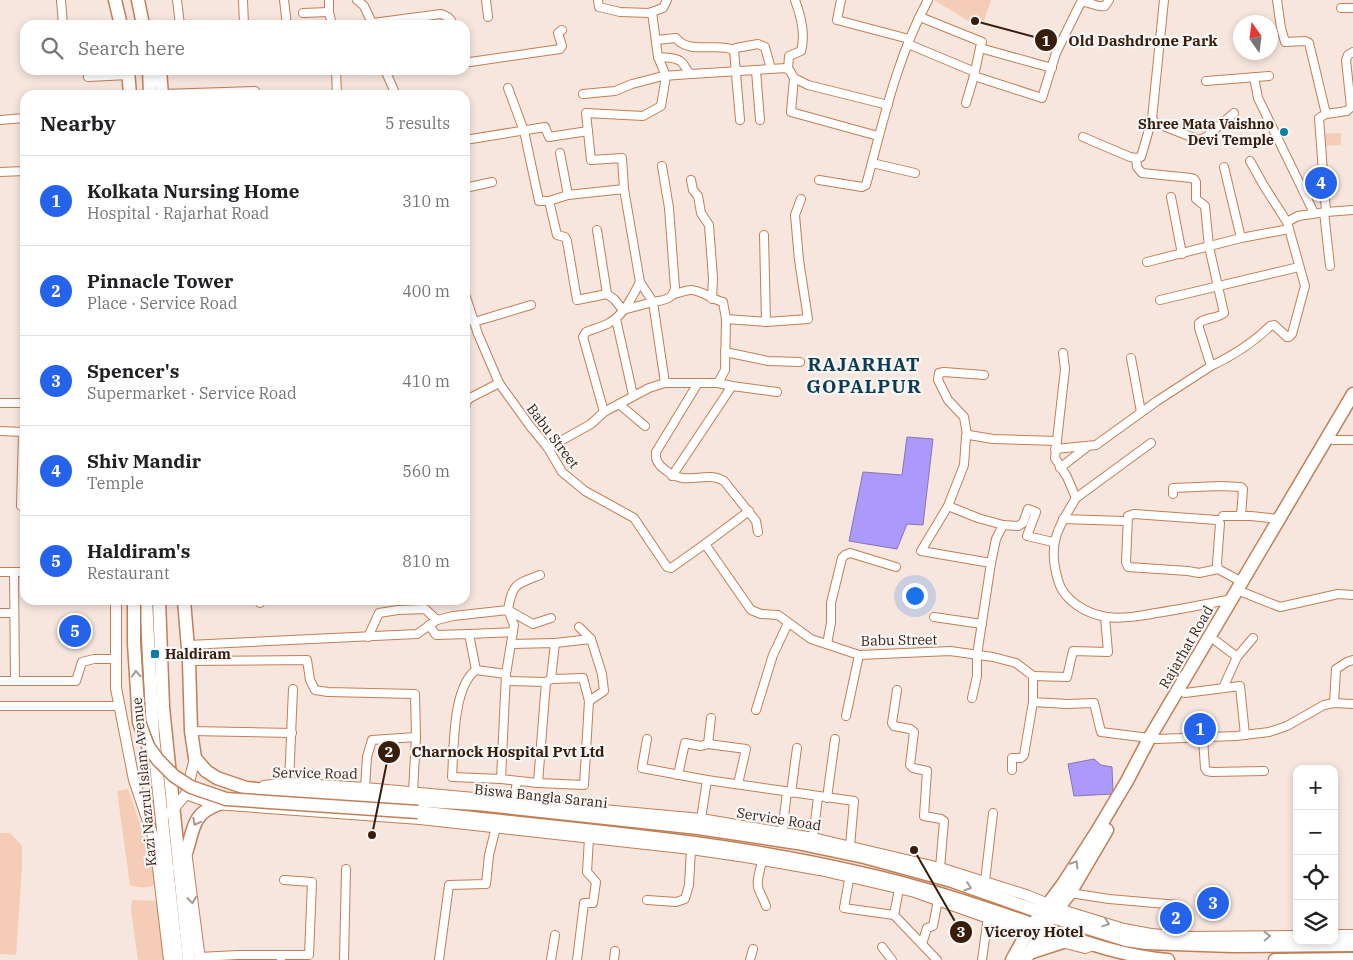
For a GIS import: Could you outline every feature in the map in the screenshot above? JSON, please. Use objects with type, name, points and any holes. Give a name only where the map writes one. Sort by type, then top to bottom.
[{"type":"main road","points":[[115,0],[121,20]]},
{"type":"main road","points":[[138,0],[142,20]]},
{"type":"main road","points":[[151,75],[156,90]]},
{"type":"main road","points":[[158,90],[160,75]]},
{"type":"main road","name":"Rajarhat Road","points":[[1050,910],[1063,884],[1154,738],[1353,394]]},
{"type":"main road","name":"Rajarhat Road","points":[[1050,910],[1070,894],[1139,776],[1154,738],[1185,693],[1216,641],[1239,591],[1353,407]]},
{"type":"main road","points":[[134,605],[134,643],[139,722],[148,746],[158,760],[174,776],[197,789],[226,799],[418,812],[448,819],[626,835],[742,853],[850,874],[964,901],[1036,930],[1093,945],[1112,956],[1168,960]]},
{"type":"main road","name":"Kazi Nazrul Islam Avenue","points":[[146,605],[155,821],[173,871],[196,959]]},
{"type":"main road","name":"Kazi Nazrul Islam Avenue","points":[[158,605],[163,707],[173,811],[173,871],[177,960]]},
{"type":"main road","points":[[184,605],[189,661],[191,731],[195,758]]},
{"type":"main road","name":"Biswa Bangla Sarani","points":[[195,758],[210,774],[224,782],[246,788],[697,822],[864,857],[1050,910],[1118,937],[1155,944],[1232,946],[1353,944]]},
{"type":"main road","points":[[187,792],[204,783],[210,774]]},
{"type":"main road","points":[[155,842],[173,871],[186,851],[197,818],[219,804]]},
{"type":"main road","points":[[1012,960],[1050,910]]},
{"type":"main road","points":[[1027,957],[1036,930]]},
{"type":"main road","points":[[1027,957],[1063,942]]},
{"type":"main road","points":[[1275,960],[1353,959]]},
{"type":"street","points":[[61,0],[63,20]]},
{"type":"street","points":[[177,0],[179,20]]},
{"type":"street","points":[[243,0],[244,20]]},
{"type":"street","points":[[284,0],[286,20]]},
{"type":"street","points":[[329,0],[331,20]]},
{"type":"street","points":[[358,0],[364,6],[371,20]]},
{"type":"street","points":[[486,0],[488,17]]},
{"type":"street","points":[[598,0],[599,7],[620,12],[652,12],[664,8],[668,0]]},
{"type":"street","points":[[795,0],[801,18],[803,40],[801,51],[789,56],[788,69],[794,78],[808,85],[888,105]]},
{"type":"street","points":[[841,0],[837,20],[909,42],[975,74],[1042,98],[1056,53],[1078,1],[1086,1],[1101,7],[1105,6],[1109,0]]},
{"type":"street","points":[[819,180],[862,187],[866,184],[878,136],[909,42],[928,0]]},
{"type":"street","points":[[1083,137],[1130,157],[1141,157],[1152,119],[1164,0]]},
{"type":"street","points":[[1277,0],[1285,42],[1305,41],[1309,43],[1326,114]]},
{"type":"street","points":[[1341,8],[1353,8]]},
{"type":"street","points":[[303,13],[329,12]]},
{"type":"street","points":[[652,12],[658,57],[666,76],[661,106],[643,116],[586,113],[591,160],[622,158],[624,189],[640,282],[653,302],[665,383]]},
{"type":"street","points":[[400,20],[440,14],[451,20]]},
{"type":"street","points":[[920,17],[982,42],[966,103]]},
{"type":"street","points":[[470,62],[560,49],[562,46],[558,33],[562,30]]},
{"type":"street","points":[[656,40],[676,38],[679,43],[689,46],[734,50],[758,44],[766,47],[771,69]]},
{"type":"street","points":[[980,48],[1052,68]]},
{"type":"street","points":[[734,50],[740,120]]},
{"type":"street","points":[[1330,266],[1319,118],[1326,114],[1347,111],[1351,107],[1351,79],[1346,60],[1348,55],[1353,52]]},
{"type":"street","points":[[658,57],[675,58],[681,61],[691,74]]},
{"type":"street","points":[[583,94],[615,91],[632,84],[666,76],[788,69]]},
{"type":"street","points":[[756,71],[760,120]]},
{"type":"street","points":[[88,75],[88,77],[129,84]]},
{"type":"street","points":[[336,75],[337,90]]},
{"type":"street","points":[[387,75],[394,90]]},
{"type":"street","points":[[1206,81],[1269,76]]},
{"type":"street","points":[[794,78],[791,112],[878,136]]},
{"type":"street","points":[[1254,78],[1258,98],[1314,213]]},
{"type":"street","points":[[508,88],[524,131],[539,202],[568,195],[624,189]]},
{"type":"street","points":[[1152,119],[1156,123],[1199,140],[1206,137],[1234,113]]},
{"type":"street","points":[[0,120],[20,118]]},
{"type":"street","points":[[470,139],[545,127],[549,137],[588,131]]},
{"type":"street","points":[[560,153],[568,195]]},
{"type":"street","points":[[1136,158],[1142,173],[1194,179],[1196,182],[1196,200],[1205,206],[1210,248],[1224,313],[1202,320],[1199,323],[1211,366]]},
{"type":"street","points":[[967,435],[993,440],[1056,445],[1096,445],[1141,412],[1211,366],[1239,352],[1270,326],[1274,325],[1289,337],[1292,334],[1305,286],[1288,225],[1250,161]]},
{"type":"street","points":[[872,163],[915,173]]},
{"type":"street","points":[[623,310],[672,298],[674,294],[668,208],[662,166]]},
{"type":"street","points":[[1224,167],[1241,238]]},
{"type":"street","points":[[0,172],[20,171]]},
{"type":"street","points":[[692,180],[694,190],[698,196],[701,213],[708,225],[713,278],[712,300]]},
{"type":"street","points":[[470,187],[492,182]]},
{"type":"street","points":[[1171,197],[1182,254]]},
{"type":"street","points":[[726,319],[766,322],[808,319],[799,260],[795,215],[801,200]]},
{"type":"street","points":[[549,201],[557,235],[565,238],[567,241],[577,300],[607,294]]},
{"type":"street","points":[[1147,262],[1210,248],[1288,225],[1298,216],[1353,210]]},
{"type":"street","points":[[598,230],[607,294],[623,310]]},
{"type":"street","points":[[764,236],[766,322]]},
{"type":"street","points":[[1160,300],[1300,267]]},
{"type":"street","points":[[604,412],[583,337],[586,332],[616,319],[640,282]]},
{"type":"street","points":[[674,294],[692,290],[708,296],[712,300],[723,302],[726,319],[725,370],[718,383]]},
{"type":"street","points":[[474,322],[531,305]]},
{"type":"street","name":"Babu Street","points":[[470,310],[499,383],[548,448],[562,472],[585,491],[634,518],[667,567],[671,568],[705,544],[751,610],[761,614],[778,615],[811,639],[859,655],[950,651],[993,657],[1016,663],[1033,676]]},
{"type":"street","points":[[616,319],[633,395]]},
{"type":"street","points":[[725,352],[768,361],[800,362]]},
{"type":"street","points":[[1063,353],[1065,369],[1055,458],[1067,477],[1076,498]]},
{"type":"street","points":[[1131,358],[1141,412]]},
{"type":"street","points":[[984,375],[944,372],[938,375],[938,380],[948,400],[964,417],[967,435],[964,465],[948,506],[921,552],[991,563]]},
{"type":"street","points":[[698,382],[656,452],[656,460],[672,476],[684,479],[718,477],[724,481],[756,521],[758,532]]},
{"type":"street","points":[[470,398],[499,383]]},
{"type":"street","points":[[548,448],[591,424],[604,412],[633,395],[665,383],[718,383],[777,392]]},
{"type":"street","points":[[672,476],[732,386]]},
{"type":"street","points":[[0,403],[20,403]]},
{"type":"street","points":[[620,404],[645,426]]},
{"type":"street","points":[[0,431],[20,432]]},
{"type":"street","points":[[1333,440],[1353,440]]},
{"type":"street","points":[[1151,443],[1076,498],[1063,519],[1053,542],[1056,573],[1060,590],[1078,606],[1105,617],[1124,618],[1239,591]]},
{"type":"street","points":[[1060,468],[1088,446]]},
{"type":"street","points":[[1173,494],[1173,488],[1241,487],[1243,489],[1241,516]]},
{"type":"street","points":[[948,506],[978,518],[1003,525],[1018,526],[1023,523],[1028,509],[1036,512],[1027,536],[1053,542]]},
{"type":"street","points":[[705,544],[749,511]]},
{"type":"street","points":[[1218,569],[1199,573],[1128,567],[1126,562],[1128,516],[1131,514],[1143,514],[1217,520],[1220,523],[1216,563],[1218,569],[1239,591],[1280,607],[1338,594],[1353,595]]},
{"type":"street","points":[[1223,516],[1279,519]]},
{"type":"street","points":[[1063,519],[1123,521]]},
{"type":"street","points":[[972,698],[977,676],[977,655],[991,563],[996,539],[1003,525]]},
{"type":"street","points":[[827,644],[831,623],[831,603],[842,558],[845,554],[896,567]]},
{"type":"street","points":[[0,572],[20,572]]},
{"type":"street","points":[[14,572],[15,681]]},
{"type":"street","points":[[501,779],[506,678],[514,625],[508,610],[510,595],[514,587],[525,580],[540,575]]},
{"type":"street","points":[[116,605],[116,688],[134,780],[155,821],[155,842],[169,960]]},
{"type":"street","points":[[368,637],[379,613],[425,609],[437,620]]},
{"type":"street","points":[[188,646],[417,634],[437,620],[453,616],[508,610],[533,624],[551,618]]},
{"type":"street","points":[[0,613],[14,613]]},
{"type":"street","points":[[934,617],[982,624]]},
{"type":"street","points":[[1012,770],[1012,758],[1021,758],[1024,755],[1033,702],[1033,676],[1067,677],[1073,651],[1108,652],[1105,617]]},
{"type":"street","points":[[756,710],[773,655],[788,623]]},
{"type":"street","points":[[429,625],[436,635],[513,632]]},
{"type":"street","points":[[579,627],[591,639],[602,674],[604,691],[589,701]]},
{"type":"street","points":[[469,634],[476,670]]},
{"type":"street","points":[[1222,688],[1237,657],[1253,638]]},
{"type":"street","points":[[511,644],[555,643],[591,639]]},
{"type":"street","points":[[1216,641],[1237,657]]},
{"type":"street","points":[[538,783],[555,643]]},
{"type":"street","points":[[846,716],[859,655]]},
{"type":"street","points":[[0,681],[76,681],[82,662],[94,659],[116,659]]},
{"type":"street","points":[[189,661],[307,660],[310,680],[314,690],[415,694],[416,737],[413,792]]},
{"type":"street","points":[[1334,703],[1336,669],[1353,660]]},
{"type":"street","points":[[476,670],[506,678],[549,680],[583,678],[589,701],[584,785],[452,777],[456,712],[468,676],[476,670]]},
{"type":"street","points":[[1185,693],[1240,686],[1245,735]]},
{"type":"street","points":[[289,784],[293,689]]},
{"type":"street","points":[[897,690],[892,723],[894,726],[910,729],[914,732],[910,765],[913,768],[927,772],[924,816],[944,821],[940,868]]},
{"type":"street","points":[[1033,702],[1094,704],[1101,732],[1154,738],[1203,738],[1269,732],[1286,726],[1324,706],[1334,703],[1353,704]]},
{"type":"street","points":[[0,706],[119,706]]},
{"type":"street","points":[[708,744],[711,718]]},
{"type":"street","points":[[191,731],[292,734]]},
{"type":"street","points":[[365,788],[367,757],[372,740],[416,737]]},
{"type":"street","points":[[1203,738],[1205,768],[1207,771],[1264,771]]},
{"type":"street","points":[[827,798],[835,739]]},
{"type":"street","points":[[647,740],[642,768],[789,793],[854,801],[850,846]]},
{"type":"street","points":[[678,774],[685,743],[746,749],[738,784]]},
{"type":"street","points":[[782,833],[798,748]]},
{"type":"street","points":[[155,821],[173,811],[187,792],[195,758]]},
{"type":"street","points":[[697,822],[707,780]]},
{"type":"street","points":[[514,801],[517,781]]},
{"type":"street","name":"Service Road","points":[[246,788],[289,784],[413,792],[514,801],[782,833],[850,846],[940,868],[1026,895],[1050,910],[1124,929],[1151,934],[1186,937],[1293,936]]},
{"type":"street","points":[[187,792],[204,802],[219,804],[448,819],[496,827],[589,838],[742,853],[762,860],[850,874],[1036,930],[1063,942],[1085,948],[1093,945]]},
{"type":"street","points":[[813,838],[818,797]]},
{"type":"street","points":[[985,881],[993,813]]},
{"type":"street","points":[[439,960],[449,885],[486,884],[489,855],[496,827]]},
{"type":"street","points":[[577,960],[584,903],[593,903],[596,882],[587,872],[589,838]]},
{"type":"street","points":[[647,900],[676,902],[685,899],[688,893],[691,849]]},
{"type":"street","points":[[186,851],[196,959],[238,954],[281,958],[309,955],[312,882],[284,880]]},
{"type":"street","points":[[762,860],[758,889],[763,895],[766,906]]},
{"type":"street","points":[[344,960],[346,869]]},
{"type":"street","points":[[850,874],[844,908],[894,914],[937,960]]},
{"type":"street","points":[[894,914],[899,889]]},
{"type":"street","points":[[1070,894],[1178,905]]},
{"type":"street","points":[[922,944],[926,929],[933,926],[938,900]]},
{"type":"street","points":[[982,960],[988,917]]},
{"type":"street","points":[[551,960],[555,935]]},
{"type":"street","points":[[1338,935],[1353,935]]},
{"type":"street","points":[[882,947],[892,960]]},
{"type":"street","points":[[750,960],[753,949]]},
{"type":"street","points":[[614,960],[615,951]]},
{"type":"shaded area","points":[[934,0],[991,0],[984,21],[973,16],[970,22]]},
{"type":"shaded area","points":[[1341,133],[1341,145],[1324,146],[1323,134]]},
{"type":"shaded area","points":[[907,437],[933,439],[923,525],[907,524],[897,549],[849,541],[863,472],[902,475]]},
{"type":"shaded area","points":[[1094,759],[1101,765],[1112,767],[1113,794],[1074,796],[1068,764]]},
{"type":"shaded area","points":[[128,789],[156,871],[157,883],[147,887],[130,885],[117,791]]},
{"type":"shaded area","points":[[0,833],[10,833],[22,846],[16,955],[0,954]]},
{"type":"shaded area","points":[[132,900],[157,901],[166,960],[138,960],[131,910]]},
{"type":"place","name":"Old Dashdrone Park","points":[[975,21]]},
{"type":"place","name":"Shree Mata Vaishno Devi Temple","points":[[1284,132]]},
{"type":"place","name":"Shiv Mandir","points":[[1321,183]]},
{"type":"place","name":"Haldiram's","points":[[75,631]]},
{"type":"place","name":"Haldiram","points":[[155,654]]},
{"type":"place","name":"Kolkata Nursing Home","points":[[1200,729]]},
{"type":"place","name":"Charnock Hospital Pvt Ltd","points":[[372,835]]},
{"type":"place","name":"Viceroy Hotel","points":[[914,850]]},
{"type":"place","name":"Spencer's","points":[[1213,903]]},
{"type":"place","name":"Pinnacle Tower","points":[[1176,918]]},
{"type":"district","name":"RAJARHAT GOPALPUR","points":[[864,375]]}]
